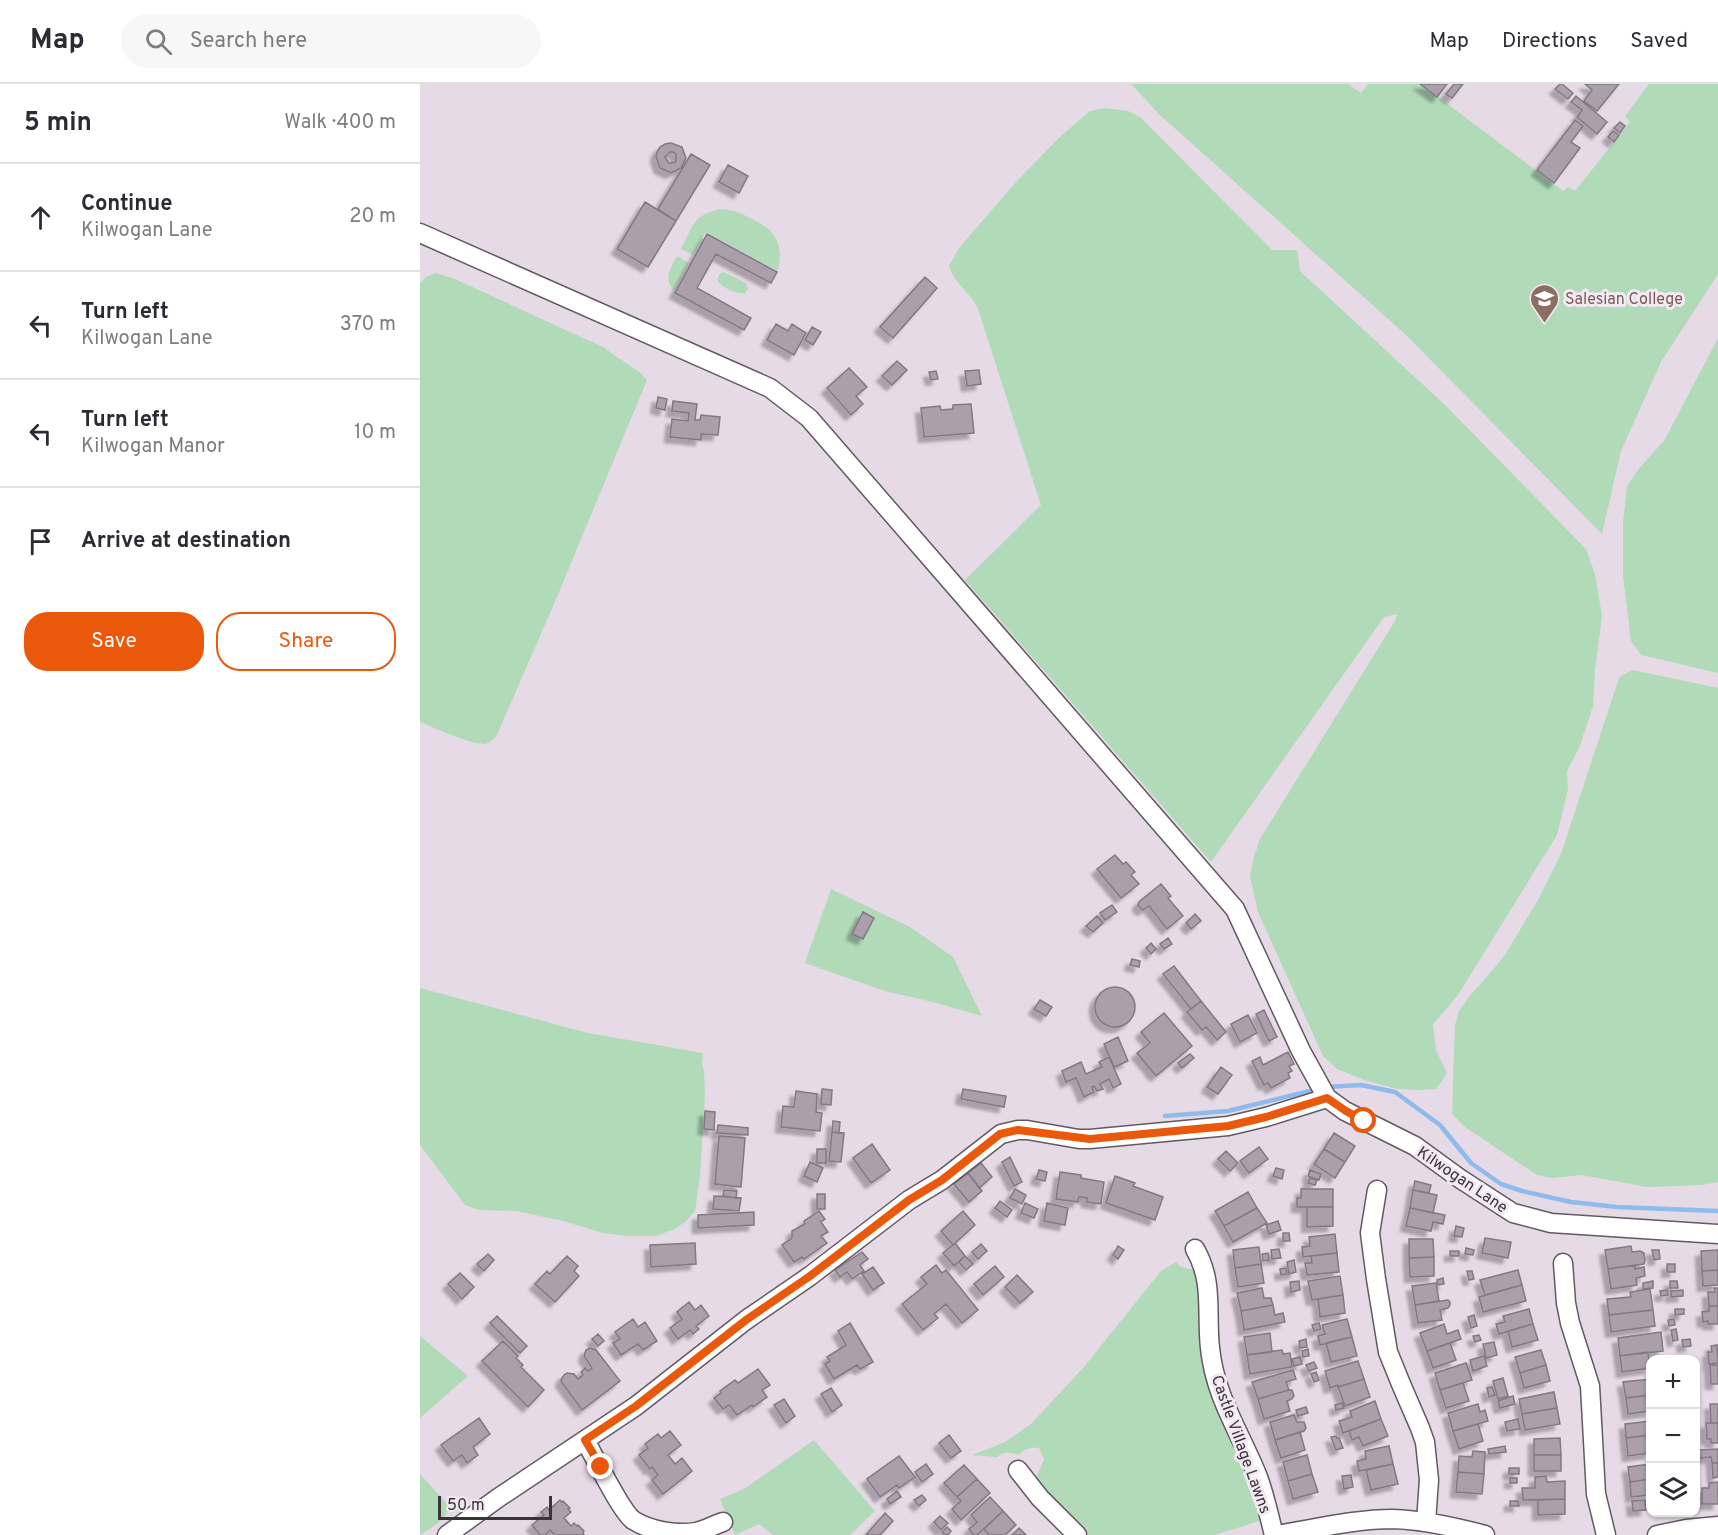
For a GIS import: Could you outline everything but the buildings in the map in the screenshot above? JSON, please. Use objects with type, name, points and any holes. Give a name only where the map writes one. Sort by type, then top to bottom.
[{"type":"street","points":[[420,233],[770,388],[809,418],[1235,909],[1301,1051],[1322,1089],[1266,1117],[1228,1126],[1090,1139],[1018,1130],[1000,1134],[942,1180],[909,1200],[810,1276],[746,1320],[636,1406],[517,1485],[447,1535]]},
{"type":"street","name":"Kilwogan Lane","points":[[1322,1089],[1346,1111],[1414,1146],[1513,1213],[1551,1223],[1718,1234]]},
{"type":"street","points":[[1377,1190],[1370,1233],[1376,1279],[1388,1352],[1425,1442],[1429,1480],[1426,1522]]},
{"type":"street","name":"Castle Village Lawns","points":[[1195,1248],[1203,1261],[1207,1276],[1210,1349],[1217,1387],[1257,1476],[1275,1535]]},
{"type":"street","points":[[1563,1263],[1570,1323],[1590,1386],[1596,1494],[1606,1535]]},
{"type":"street","points":[[585,1440],[633,1520],[653,1529],[673,1533],[696,1532],[723,1522]]},
{"type":"street","points":[[1018,1470],[1046,1505],[1077,1535]]},
{"type":"street","points":[[1275,1535],[1356,1522],[1392,1519],[1426,1522],[1485,1535]]},
{"type":"street","points":[[1657,1535],[1718,1526]]},
{"type":"green space","name":"Salesian College","points":[[1131,84],[1348,84],[1361,93],[1368,84],[1421,84],[1563,191],[1568,187],[1575,191],[1630,122],[1625,116],[1649,84],[1718,84],[1718,274],[1661,362],[1621,451],[1602,534],[1406,335],[1160,115]]},
{"type":"green space","points":[[1105,108],[1128,111],[1140,117],[1272,250],[1297,250],[1300,271],[1445,405],[1586,549],[1595,574],[1602,616],[1593,706],[1579,748],[1567,771],[1568,789],[1557,835],[1458,995],[1433,1024],[1436,1050],[1447,1073],[1436,1089],[1398,1089],[1367,1081],[1337,1069],[1323,1056],[1258,912],[1250,876],[1260,839],[1395,621],[1397,614],[1384,617],[1211,862],[965,580],[1041,505],[977,306],[954,277],[949,266],[959,248],[1017,181],[1061,136],[1090,111]]},
{"type":"green space","points":[[723,209],[734,211],[758,222],[771,232],[779,245],[778,271],[706,232],[693,255],[681,249],[700,217]]},
{"type":"green space","points":[[677,256],[689,263],[674,291],[668,278]]},
{"type":"green space","points":[[723,272],[746,283],[748,289],[745,293],[733,292],[722,285],[717,279]]},
{"type":"green space","points":[[436,273],[455,279],[605,348],[647,380],[496,737],[486,744],[461,739],[420,722],[420,283],[426,277]]},
{"type":"green space","points":[[1718,338],[1718,673],[1641,655],[1631,641],[1623,575],[1623,523],[1627,486],[1640,467],[1664,441]]},
{"type":"green space","points":[[1633,670],[1718,688],[1718,1182],[1702,1185],[1647,1187],[1582,1175],[1552,1178],[1537,1175],[1465,1127],[1452,1114],[1455,1025],[1459,1011],[1503,958],[1538,900],[1561,854],[1618,681],[1621,676]]},
{"type":"green space","points":[[831,889],[910,927],[953,957],[982,1016],[885,991],[805,963]]},
{"type":"green space","points":[[420,988],[588,1033],[703,1053],[705,1095],[700,1176],[695,1211],[675,1229],[656,1236],[627,1236],[603,1233],[517,1211],[479,1210],[465,1205],[420,1145]]},
{"type":"green space","points":[[1176,1262],[1181,1267],[1195,1270],[1258,1498],[1262,1520],[1215,1535],[1087,1535],[1039,1486],[1036,1478],[1044,1459],[1039,1448],[1027,1449],[1018,1455],[1007,1453],[997,1457],[972,1455],[1005,1442],[1031,1424],[1084,1367],[1161,1271]]},
{"type":"green space","points":[[420,1336],[468,1376],[420,1418]]},
{"type":"green space","points":[[814,1440],[875,1511],[850,1535],[773,1535],[759,1524],[735,1535],[720,1499],[744,1489]]},
{"type":"green space","points":[[420,1474],[448,1505],[448,1510],[442,1519],[420,1535]]},
{"type":"waterway","points":[[1326,1087],[1361,1085],[1395,1092],[1440,1125],[1471,1163],[1501,1184],[1522,1191],[1571,1202],[1617,1207],[1718,1211]]},
{"type":"waterway","points":[[1165,1116],[1228,1111],[1318,1089]]},
{"type":"place","name":"Salesian College","points":[[1544,324]]},
{"type":"route","points":[[601,1467],[585,1440],[636,1406],[746,1320],[810,1276],[909,1200],[942,1180],[1000,1134],[1027,1130],[1090,1139],[1228,1126],[1327,1098],[1364,1121]]}]
